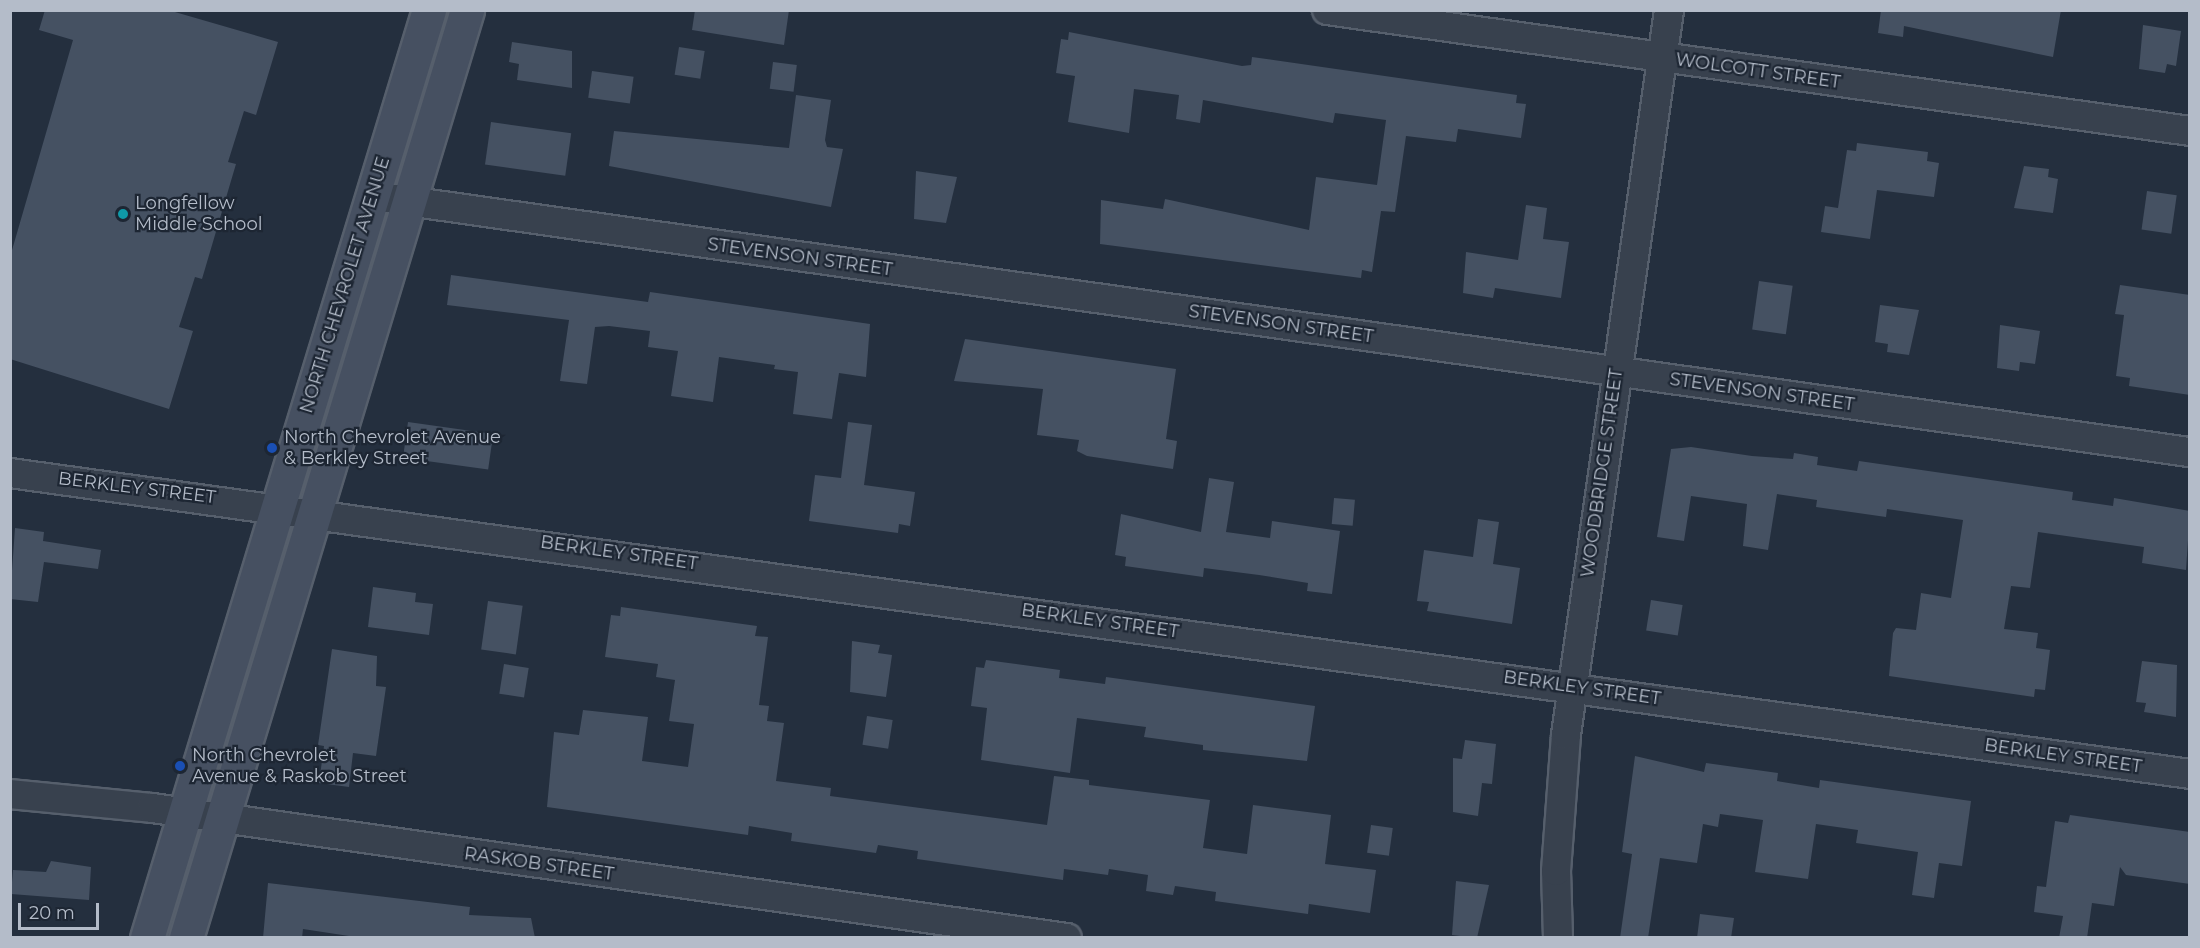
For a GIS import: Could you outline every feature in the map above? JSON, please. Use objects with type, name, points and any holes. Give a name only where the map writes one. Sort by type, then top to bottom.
[{"type":"street","name":"NORTH CHEVROLET AVENUE","points":[[147,938],[429,10]]},
{"type":"street","name":"NORTH CHEVROLET AVENUE","points":[[186,938],[467,10]]},
{"type":"street","name":"WOLCOTT STREET","points":[[1327,10],[2190,131]]},
{"type":"street","name":"WOODBRIDGE STREET","points":[[1558,938],[1558,822],[1573,687],[1668,10]]},
{"type":"street","name":"STEVENSON STREET","points":[[372,196],[2190,452]]},
{"type":"street","name":"BERKLEY STREET","points":[[10,472],[315,511],[2190,774]]},
{"type":"street","name":"RASKOB STREET","points":[[10,794],[185,813],[1067,938]]},
{"type":"building","name":"Longfellow Middle School","points":[[45,10],[168,10],[278,42],[256,115],[244,111],[228,162],[236,164],[202,279],[195,277],[179,327],[193,331],[169,409],[10,359],[10,257],[73,40],[39,30]]},
{"type":"building","points":[[695,10],[789,10],[784,45],[692,30]]},
{"type":"building","points":[[1881,10],[2061,10],[2053,57],[1904,26],[1903,37],[1878,33]]},
{"type":"building","points":[[2143,25],[2181,31],[2176,66],[2167,64],[2165,73],[2139,69]]},
{"type":"building","points":[[1069,32],[1242,66],[1251,65],[1252,57],[1517,95],[1516,103],[1526,104],[1521,138],[1458,129],[1456,142],[1406,136],[1395,212],[1381,211],[1372,272],[1362,270],[1361,278],[1100,244],[1101,200],[1163,209],[1165,199],[1309,230],[1316,177],[1377,185],[1386,120],[1335,113],[1333,123],[1203,100],[1200,123],[1176,119],[1179,95],[1134,89],[1129,133],[1068,122],[1075,76],[1056,73],[1061,39],[1068,40]]},
{"type":"building","points":[[512,42],[572,51],[572,88],[517,80],[519,64],[509,62]]},
{"type":"building","points":[[679,47],[705,51],[700,79],[675,75]]},
{"type":"building","points":[[773,62],[797,65],[794,92],[770,89]]},
{"type":"building","points":[[592,71],[634,77],[630,104],[588,98]]},
{"type":"building","points":[[796,95],[831,100],[825,140],[827,147],[843,149],[831,207],[609,166],[614,131],[789,148]]},
{"type":"building","points":[[491,122],[571,133],[565,176],[485,165]]},
{"type":"building","points":[[1857,143],[1928,152],[1927,161],[1939,163],[1934,197],[1877,190],[1870,239],[1821,232],[1825,206],[1838,208],[1847,150],[1856,151]]},
{"type":"building","points":[[2024,166],[2049,169],[2048,177],[2058,179],[2053,213],[2014,208]]},
{"type":"building","points":[[916,171],[957,177],[946,223],[914,219]]},
{"type":"building","points":[[2147,191],[2177,195],[2171,234],[2142,230]]},
{"type":"building","points":[[1526,205],[1547,208],[1543,239],[1569,242],[1561,298],[1495,288],[1493,298],[1463,293],[1466,252],[1518,260]]},
{"type":"building","points":[[451,275],[648,302],[650,292],[870,324],[866,377],[839,373],[832,419],[793,414],[798,372],[774,369],[775,365],[719,357],[713,402],[671,396],[678,351],[648,347],[650,331],[609,326],[595,327],[587,384],[560,381],[569,320],[447,305]]},
{"type":"building","points":[[1759,281],[1793,286],[1786,334],[1752,330]]},
{"type":"building","points":[[2120,285],[2190,295],[2190,395],[2129,386],[2130,378],[2116,376],[2124,315],[2115,314]]},
{"type":"building","points":[[1880,305],[1919,310],[1909,355],[1887,352],[1888,344],[1875,342]]},
{"type":"building","points":[[2000,325],[2040,331],[2035,364],[2020,362],[2019,371],[1997,368]]},
{"type":"building","points":[[965,339],[1176,369],[1166,439],[1177,441],[1173,469],[1087,456],[1077,451],[1079,440],[1037,435],[1043,389],[954,381]]},
{"type":"building","points":[[408,422],[493,434],[488,470],[403,458]]},
{"type":"building","points":[[848,422],[872,425],[864,485],[915,492],[910,526],[899,524],[898,533],[809,521],[815,475],[841,478]]},
{"type":"building","points":[[1691,447],[1752,456],[1793,459],[1794,453],[1818,457],[1817,465],[1857,471],[1859,461],[2073,492],[2072,500],[2113,506],[2114,498],[2190,511],[2186,570],[2142,563],[2144,547],[2038,532],[2030,588],[2011,586],[2004,629],[2038,633],[2036,648],[2050,650],[2045,690],[2035,689],[2034,697],[1889,676],[1893,633],[1896,628],[1916,630],[1921,593],[1951,598],[1963,520],[1887,509],[1886,517],[1816,507],[1817,500],[1777,494],[1768,550],[1743,546],[1747,504],[1691,496],[1684,541],[1657,537],[1671,449]]},
{"type":"building","points":[[1209,478],[1234,482],[1226,532],[1270,538],[1272,521],[1340,531],[1332,594],[1307,591],[1308,583],[1259,575],[1204,568],[1203,577],[1125,566],[1126,557],[1115,555],[1121,514],[1201,532]]},
{"type":"building","points":[[1334,498],[1355,500],[1353,526],[1332,524]]},
{"type":"building","points":[[1478,519],[1499,522],[1493,564],[1520,568],[1512,624],[1427,611],[1429,602],[1417,601],[1424,550],[1473,557]]},
{"type":"building","points":[[15,528],[44,532],[43,541],[101,550],[98,569],[44,562],[38,602],[10,599]]},
{"type":"building","points":[[373,587],[416,593],[415,602],[433,604],[429,635],[368,627]]},
{"type":"building","points":[[1651,600],[1683,605],[1678,636],[1646,631]]},
{"type":"building","points":[[488,601],[523,606],[516,654],[481,650]]},
{"type":"building","points":[[621,607],[757,626],[755,636],[768,637],[759,705],[769,706],[767,721],[784,723],[776,781],[831,788],[830,796],[1047,825],[1054,776],[1089,780],[1089,785],[1210,800],[1203,848],[1247,854],[1253,805],[1331,815],[1325,864],[1376,870],[1370,913],[1309,904],[1308,914],[1215,901],[1216,892],[1175,886],[1173,895],[1146,891],[1148,875],[1109,869],[1108,875],[1064,869],[1063,880],[917,859],[918,851],[878,845],[876,853],[791,841],[792,833],[749,826],[748,835],[547,807],[554,732],[579,735],[583,710],[648,717],[642,761],[688,767],[694,724],[669,721],[675,680],[656,677],[658,664],[605,657],[611,615],[620,616]]},
{"type":"building","points":[[852,641],[880,645],[878,653],[892,655],[886,697],[850,692]]},
{"type":"building","points":[[332,649],[377,656],[376,686],[386,687],[376,756],[353,753],[349,787],[319,783],[324,746],[318,745]]},
{"type":"building","points":[[986,660],[1060,670],[1059,678],[1105,684],[1106,677],[1315,706],[1307,761],[1203,750],[1203,745],[1144,737],[1146,727],[1077,718],[1070,773],[981,760],[987,708],[971,706],[976,667],[984,668]]},
{"type":"building","points":[[2142,661],[2177,665],[2176,717],[2144,712],[2146,703],[2136,702]]},
{"type":"building","points":[[504,664],[529,668],[524,698],[499,694]]},
{"type":"building","points":[[867,716],[893,720],[888,749],[862,745]]},
{"type":"building","points":[[1465,740],[1496,744],[1492,784],[1482,783],[1478,816],[1453,812],[1453,758],[1462,759]]},
{"type":"building","points":[[1635,756],[1704,772],[1706,763],[1778,773],[1777,781],[1819,788],[1820,780],[1971,801],[1962,866],[1939,863],[1934,898],[1912,895],[1918,852],[1856,843],[1858,830],[1816,824],[1808,879],[1755,872],[1763,820],[1720,814],[1718,827],[1703,824],[1697,863],[1660,858],[1648,938],[1620,938],[1632,854],[1622,852]]},
{"type":"building","points":[[2070,815],[2190,832],[2190,884],[2126,875],[2120,867],[2114,906],[2092,903],[2087,938],[2059,938],[2063,916],[2034,912],[2037,886],[2046,887],[2055,821],[2068,823]]},
{"type":"building","points":[[1371,825],[1393,828],[1389,856],[1367,853]]},
{"type":"building","points":[[51,861],[91,867],[89,900],[11,894],[13,870],[46,872]]},
{"type":"building","points":[[1456,881],[1489,885],[1477,938],[1452,935]]},
{"type":"building","points":[[268,883],[470,907],[469,915],[531,918],[535,938],[362,938],[303,929],[302,938],[263,938]]},
{"type":"building","points":[[1700,914],[1734,918],[1731,938],[1697,938]]},
{"type":"place","name":"Longfellow Middle School","points":[[123,214]]},
{"type":"place","name":"North Chevrolet Avenue & Berkley Street","points":[[272,448]]},
{"type":"place","name":"North Chevrolet Avenue & Raskob Street","points":[[180,766]]}]
